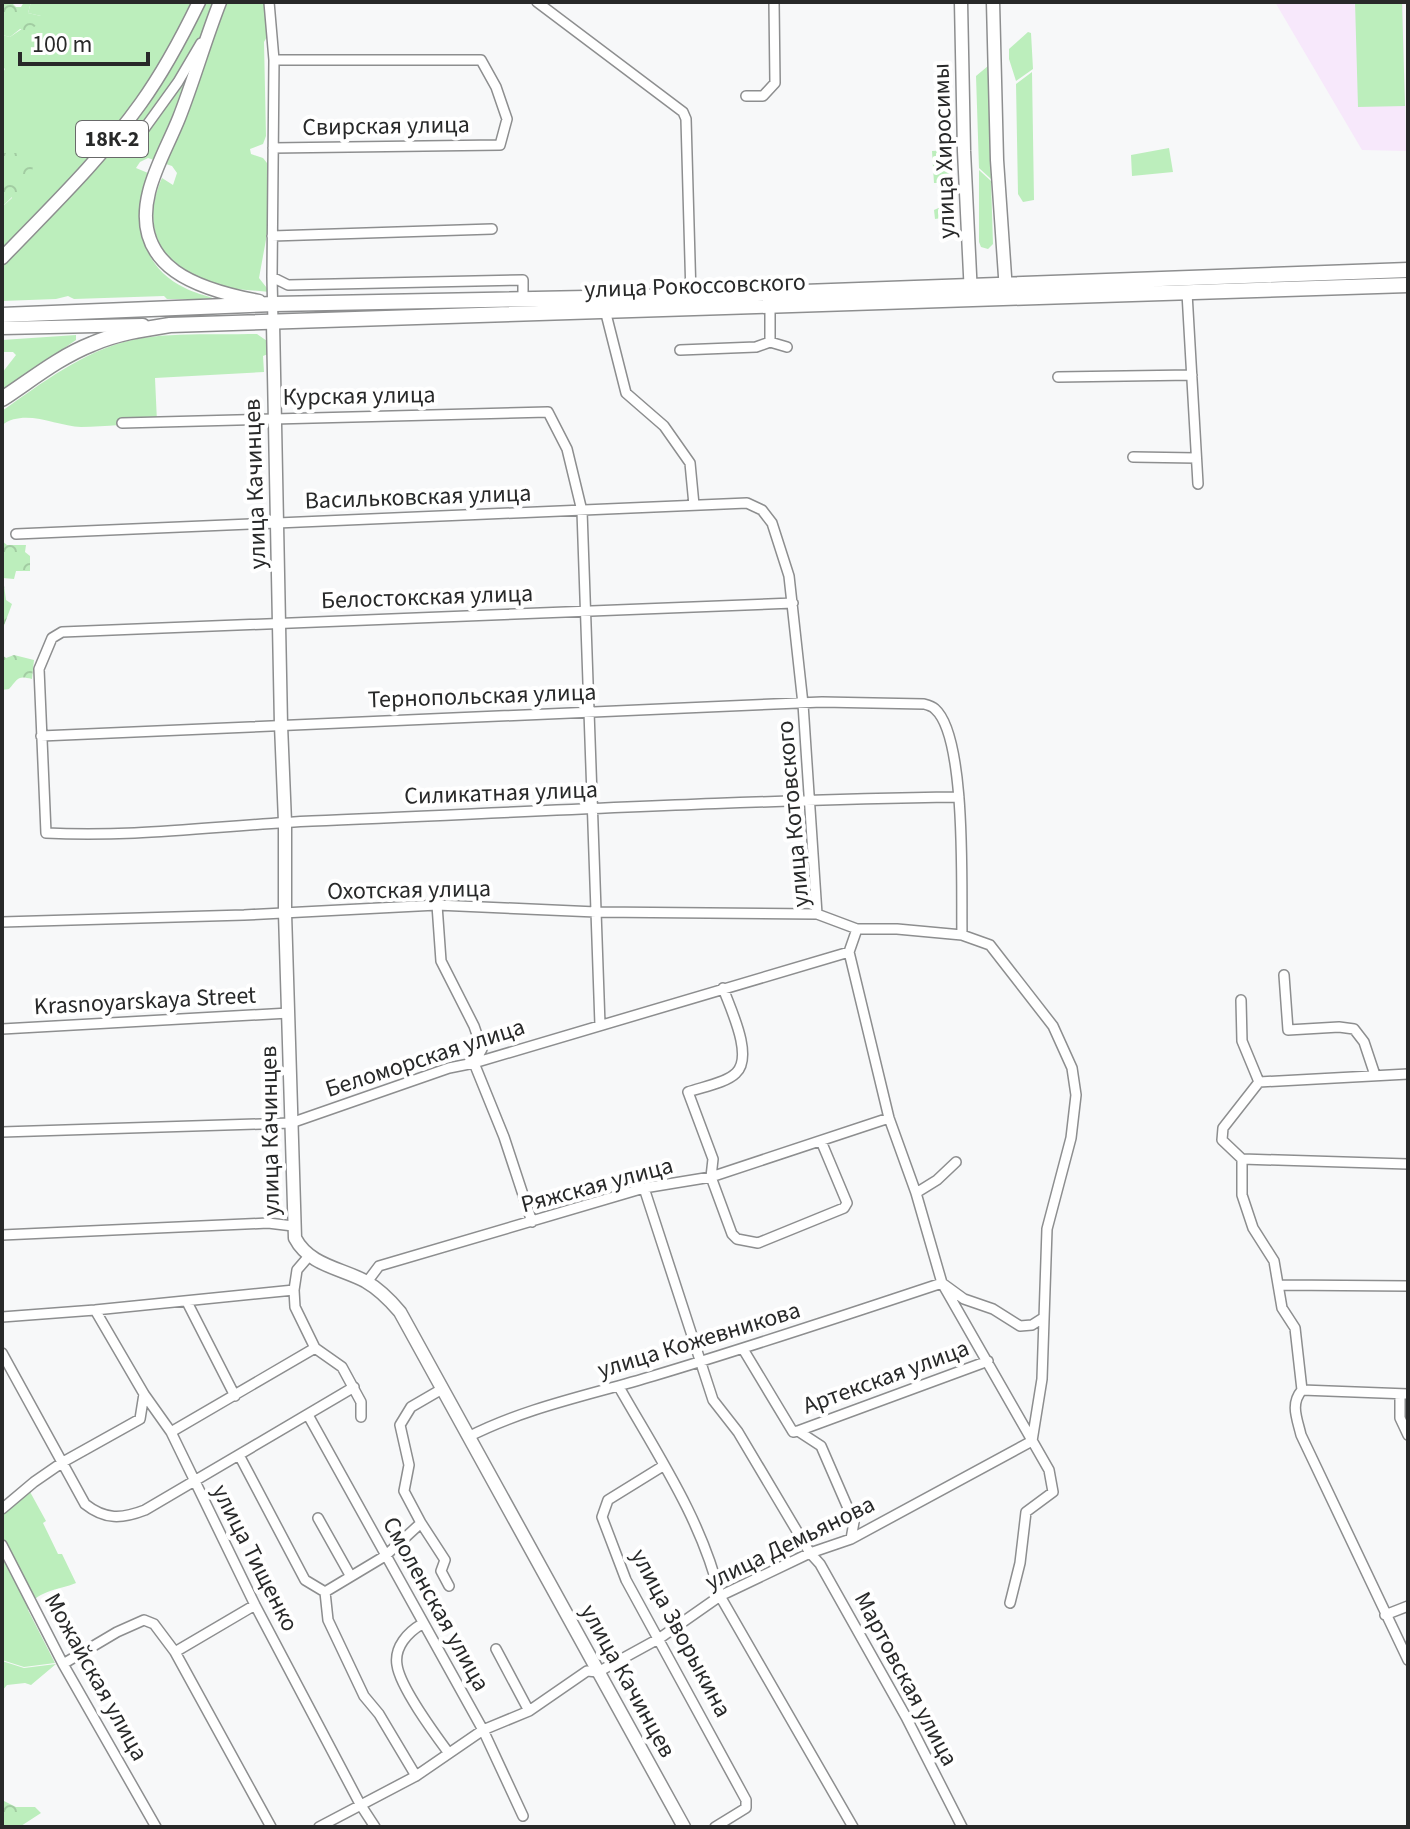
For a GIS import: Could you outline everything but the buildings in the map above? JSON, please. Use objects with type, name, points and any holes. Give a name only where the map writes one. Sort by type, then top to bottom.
[{"type":"highway","name":"улица Рокоссовского","points":[[2,315],[274,304],[1006,291],[1408,270]]},
{"type":"highway","name":"улица Рокоссовского","points":[[1006,291],[1187,293],[1408,285]]},
{"type":"highway","name":"улица Рокоссовского","points":[[2,399],[90,344],[170,325],[770,305],[898,309],[971,292]]},
{"type":"main road","name":"18К-2","points":[[2,258],[127,121],[161,72],[199,2]]},
{"type":"main road","name":"улица Хиросимы","points":[[961,2],[971,292]]},
{"type":"main road","points":[[993,2],[997,160],[1006,291]]},
{"type":"main road","name":"18К-2","points":[[219,5],[181,114],[148,195],[146,214],[150,240],[162,261],[180,276],[203,287],[274,304]]},
{"type":"main road","name":"улица Качинцев","points":[[273,323],[295,1238],[309,1256],[367,1282],[386,1295],[400,1312],[684,1827]]},
{"type":"main road","points":[[2,328],[170,325]]},
{"type":"street","points":[[269,2],[274,60],[272,277],[288,285],[523,280],[523,300]]},
{"type":"street","points":[[537,2],[683,112],[686,119],[691,296]]},
{"type":"street","points":[[746,96],[763,96],[775,83],[774,2]]},
{"type":"street","points":[[134,143],[178,82],[219,5]]},
{"type":"street","name":"Свирская улица","points":[[273,148],[500,145],[507,119],[496,87],[481,60],[274,60]]},
{"type":"street","points":[[272,236],[492,229]]},
{"type":"street","name":"улица Качинцев","points":[[272,277],[273,323]]},
{"type":"street","points":[[1187,293],[1198,484]]},
{"type":"street","points":[[770,305],[770,342]]},
{"type":"street","points":[[605,310],[626,393],[664,426],[690,463],[694,505]]},
{"type":"street","points":[[680,350],[756,347],[770,342],[787,347]]},
{"type":"street","points":[[1058,377],[1192,375]]},
{"type":"street","name":"Курская улица","points":[[122,423],[548,412],[567,449],[582,511]]},
{"type":"street","points":[[1133,457],[1196,458]]},
{"type":"street","name":"улица Котовского","points":[[582,511],[747,503],[762,510],[772,523],[789,576],[793,603],[817,914],[857,929]]},
{"type":"street","points":[[582,511],[600,1025]]},
{"type":"street","name":"Васильковская улица","points":[[16,534],[582,511]]},
{"type":"street","name":"Белостокская улица","points":[[41,736],[39,669],[45,648],[52,638],[62,632],[793,603]]},
{"type":"street","name":"Тернопольская улица","points":[[41,736],[860,701],[924,704],[934,707],[944,721],[952,743],[959,797]]},
{"type":"street","name":"Силикатная улица","points":[[41,736],[46,833],[100,836],[285,822],[810,799],[959,797]]},
{"type":"street","points":[[959,797],[962,935]]},
{"type":"street","points":[[437,905],[441,961],[474,1026],[482,1049],[474,1063],[504,1137],[532,1222]]},
{"type":"street","name":"Охотская улица","points":[[2,922],[437,905],[596,912],[817,914]]},
{"type":"street","points":[[1010,1603],[1020,1563],[1026,1512],[1053,1492],[1049,1470],[1032,1441],[988,1361],[942,1283],[916,1193],[889,1118],[849,952],[857,929],[962,935],[990,945],[1053,1026],[1072,1068],[1076,1095],[1073,1124],[1047,1229],[1042,1379],[1032,1441]]},
{"type":"street","name":"Беломорская улица","points":[[2,1132],[291,1123],[449,1068],[849,952]]},
{"type":"street","points":[[1284,975],[1288,1030],[1354,1029],[1364,1042],[1375,1075]]},
{"type":"street","points":[[723,988],[744,1061],[736,1074],[688,1092],[713,1159],[711,1177],[732,1234],[737,1239],[758,1243],[844,1208],[847,1203],[821,1141]]},
{"type":"street","points":[[1241,1000],[1242,1041],[1259,1082]]},
{"type":"street","name":"Krasnoyarskaya Street","points":[[2,1029],[289,1013]]},
{"type":"street","points":[[1408,1074],[1259,1082],[1223,1128],[1222,1140],[1242,1159],[1408,1164]]},
{"type":"street","name":"Ряжская улица","points":[[367,1282],[379,1266],[644,1188],[711,1177],[889,1118]]},
{"type":"street","points":[[1242,1159],[1242,1195],[1253,1228],[1274,1261],[1282,1308],[1295,1328],[1302,1390],[1296,1397],[1294,1410],[1301,1435],[1408,1660]]},
{"type":"street","points":[[916,1193],[937,1180],[956,1162]]},
{"type":"street","name":"Мартовская улица","points":[[644,1188],[713,1400],[738,1432],[810,1553],[820,1564],[893,1693],[962,1827]]},
{"type":"street","points":[[2,1235],[268,1223],[293,1226]]},
{"type":"street","points":[[309,1256],[297,1270],[295,1307],[315,1348],[342,1367],[361,1402],[361,1417]]},
{"type":"street","points":[[942,1283],[964,1299],[993,1309],[1020,1326],[1032,1325],[1043,1318]]},
{"type":"street","name":"улица Кожевникова","points":[[468,1437],[535,1408],[619,1387],[743,1349],[942,1283]]},
{"type":"street","points":[[1279,1285],[1408,1286]]},
{"type":"street","points":[[2,1317],[294,1290]]},
{"type":"street","points":[[187,1302],[235,1396]]},
{"type":"street","name":"улица Тищенко","points":[[95,1310],[144,1394],[171,1432],[255,1605],[375,1827]]},
{"type":"street","points":[[171,1432],[315,1348]]},
{"type":"street","points":[[743,1349],[793,1432],[798,1431],[821,1446],[854,1522],[851,1539]]},
{"type":"street","points":[[2,1353],[85,1504],[99,1515],[131,1516],[194,1483],[354,1387]]},
{"type":"street","name":"Артекская улица","points":[[798,1431],[988,1361]]},
{"type":"street","points":[[619,1387],[698,1528],[720,1596],[853,1827]]},
{"type":"street","points":[[442,1389],[411,1407],[400,1425],[409,1465],[404,1491],[445,1560],[441,1571],[449,1586]]},
{"type":"street","points":[[1302,1390],[1404,1394],[1400,1418],[1408,1435]]},
{"type":"street","points":[[2,1509],[63,1462],[140,1419],[144,1394]]},
{"type":"street","name":"Смоленская улица","points":[[308,1415],[483,1730],[523,1816]]},
{"type":"street","name":"улица Демьянова","points":[[319,1827],[416,1776],[483,1730],[529,1711],[587,1671],[598,1672],[660,1638],[720,1596],[810,1553],[851,1539],[1032,1441]]},
{"type":"street","points":[[239,1455],[305,1580],[325,1592]]},
{"type":"street","name":"улица Зворыкина","points":[[663,1466],[608,1500],[602,1517],[626,1580],[746,1800],[746,1808],[741,1814],[715,1827]]},
{"type":"street","points":[[318,1518],[350,1575]]},
{"type":"street","points":[[325,1592],[385,1556],[421,1523]]},
{"type":"street","name":"Можайская улица","points":[[2,1545],[63,1664],[156,1827]]},
{"type":"street","points":[[325,1592],[328,1620],[364,1696],[379,1714],[416,1776]]},
{"type":"street","points":[[175,1652],[255,1605]]},
{"type":"street","points":[[1385,1615],[1408,1606]]},
{"type":"street","points":[[63,1664],[144,1620],[154,1624],[175,1652],[271,1827]]},
{"type":"street","points":[[422,1624],[411,1630],[402,1641],[397,1666],[402,1681],[448,1752]]},
{"type":"street","points":[[496,1649],[529,1711]]},
{"type":"shaded area","points":[[1275,2],[1403,2],[1406,151],[1362,150]]},
{"type":"green space","points":[[2,2],[21,7],[24,2],[31,2],[28,13],[48,14],[53,22],[48,28],[38,24],[29,31],[20,29],[10,37],[2,35]]},
{"type":"green space","points":[[31,2],[265,2],[272,28],[264,42],[266,136],[263,144],[250,149],[251,154],[267,163],[267,234],[259,278],[270,292],[220,287],[184,272],[171,261],[161,248],[153,215],[162,178],[173,185],[177,173],[172,166],[148,158],[136,168],[148,173],[143,189],[141,222],[149,253],[169,279],[188,290],[215,299],[167,299],[164,296],[74,299],[68,296],[2,301],[2,207],[12,198],[7,154],[2,153],[2,74],[5,69],[2,66],[2,35],[10,37],[41,16],[28,13]]},
{"type":"green space","points":[[1355,2],[1402,2],[1405,106],[1358,107]]},
{"type":"green space","points":[[1028,32],[1031,33],[1033,69],[1016,81],[1009,49]]},
{"type":"green space","points":[[988,66],[991,179],[979,168],[976,76]]},
{"type":"green space","points":[[1032,72],[1034,200],[1023,202],[1018,194],[1016,84]]},
{"type":"green space","points":[[1169,148],[1173,172],[1132,176],[1131,155]]},
{"type":"green space","points":[[948,150],[955,216],[935,219],[934,210],[943,206],[941,183],[934,183],[932,151]]},
{"type":"green space","points":[[2,153],[21,153],[33,167],[30,179],[2,207]]},
{"type":"green space","points":[[979,170],[991,181],[993,244],[988,249],[981,247],[979,242]]},
{"type":"green space","points":[[257,334],[267,341],[268,354],[263,356],[264,372],[155,378],[157,422],[81,427],[21,418],[2,425],[2,411],[64,369],[114,345],[161,336]]},
{"type":"green space","points":[[76,335],[76,340],[2,391],[2,373],[16,355],[2,352],[2,340]]},
{"type":"green space","points":[[2,541],[7,545],[26,545],[30,571],[16,571],[14,579],[3,578],[6,600],[12,604],[2,631]]},
{"type":"green space","points":[[2,655],[34,660],[32,679],[23,677],[9,689],[2,690]]},
{"type":"green space","points":[[29,1490],[46,1521],[43,1523],[58,1554],[62,1554],[76,1583],[41,1595],[31,1604],[28,1610],[55,1663],[24,1667],[2,1660],[2,1513]]},
{"type":"green space","points":[[2,1661],[24,1668],[56,1664],[31,1685],[7,1685],[2,1691]]},
{"type":"green space","points":[[2,1800],[16,1807],[35,1807],[41,1813],[21,1826],[2,1827]]}]
